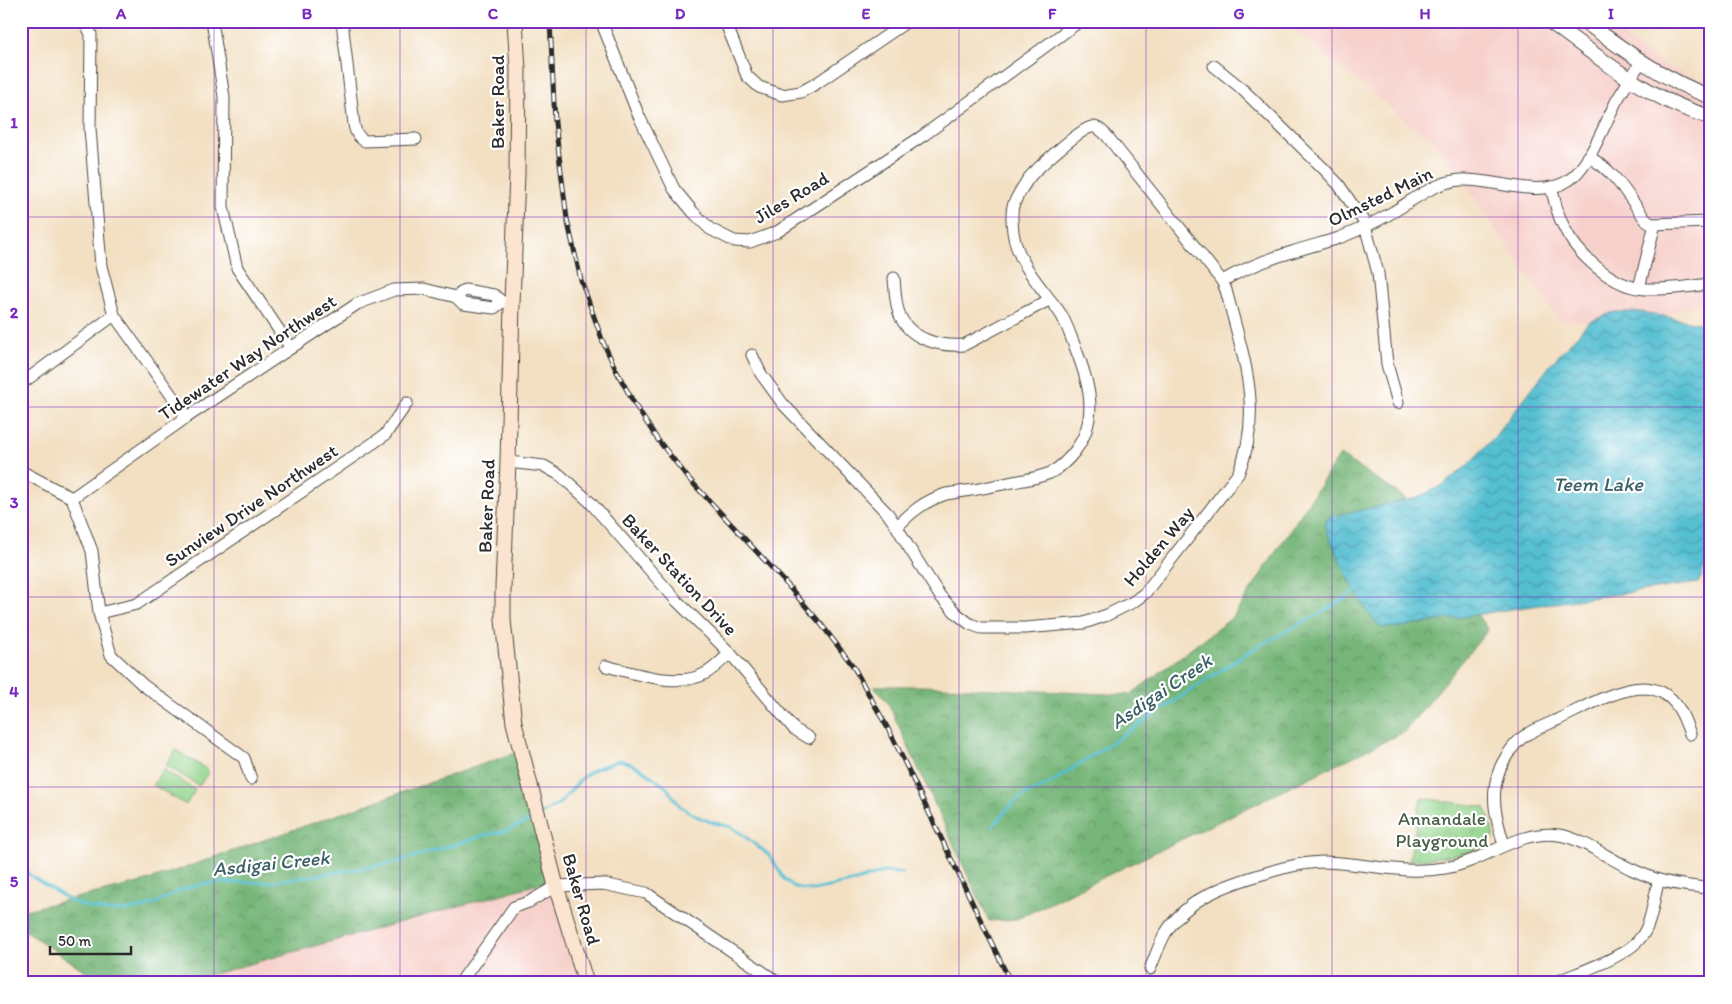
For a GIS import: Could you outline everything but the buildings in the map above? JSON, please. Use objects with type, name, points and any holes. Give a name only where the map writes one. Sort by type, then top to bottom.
[{"type":"main road","name":"Baker Road","points":[[515,21],[518,70],[517,164],[507,302],[508,462],[503,588],[504,620],[514,724],[556,886],[586,983]]},
{"type":"street","points":[[84,21],[90,34],[90,128],[101,266],[114,315],[188,417]]},
{"type":"street","points":[[212,21],[224,97],[223,207],[237,268],[291,348]]},
{"type":"street","points":[[342,21],[352,116],[355,131],[359,138],[365,141],[416,139]]},
{"type":"street","name":"Jiles Road","points":[[601,21],[638,114],[674,189],[710,229],[734,241],[750,242],[778,232],[924,135],[1080,21]]},
{"type":"street","points":[[725,21],[748,76],[759,87],[782,96],[800,92],[817,83],[908,21]]},
{"type":"street","points":[[1549,21],[1630,78],[1676,104],[1711,116]]},
{"type":"street","points":[[1584,21],[1641,62],[1686,86],[1711,96]]},
{"type":"street","name":"Olmsted Main","points":[[1222,281],[1289,252],[1338,238],[1378,220],[1422,194],[1444,184],[1459,180],[1529,188],[1551,187],[1569,180],[1582,167],[1630,78],[1641,62]]},
{"type":"street","points":[[1214,66],[1240,87],[1324,168],[1339,185],[1366,225],[1380,288],[1387,364],[1398,403]]},
{"type":"street","name":"Holden Way","points":[[752,355],[762,374],[783,404],[860,484],[897,527],[947,604],[964,619],[981,628],[1024,628],[1084,623],[1107,615],[1133,602],[1145,593],[1166,568],[1238,474],[1245,458],[1250,435],[1251,406],[1247,375],[1226,290],[1222,281],[1121,153],[1099,129],[1093,126],[1084,129],[1028,180],[1014,205],[1012,219],[1013,234],[1020,257],[1049,300]]},
{"type":"street","points":[[1588,156],[1598,161],[1651,224],[1711,222]]},
{"type":"street","points":[[1551,187],[1560,219],[1569,237],[1588,258],[1616,281],[1646,289],[1711,284]]},
{"type":"street","points":[[1639,288],[1655,224]]},
{"type":"street","points":[[894,278],[897,304],[902,320],[915,333],[933,343],[954,346],[964,345],[1049,300],[1058,310],[1067,327],[1089,389],[1089,427],[1077,449],[1068,459],[1049,473],[1034,478],[946,494],[934,498],[914,510],[897,527]]},
{"type":"street","name":"Tidewater Way Northwest","points":[[72,498],[188,417],[357,304],[394,290],[424,289],[456,297],[465,290],[494,295],[507,302]]},
{"type":"street","points":[[21,384],[114,315]]},
{"type":"street","name":"Sunview Drive Northwest","points":[[99,613],[137,604],[385,436],[407,403]]},
{"type":"street","name":"Baker Station Drive","points":[[508,462],[544,466],[560,475],[590,502],[677,601],[730,653],[794,729],[809,738]]},
{"type":"street","points":[[21,471],[72,498],[92,551],[99,613],[110,655],[143,685],[244,758],[251,778]]},
{"type":"street","points":[[606,666],[666,680],[696,678],[708,673],[730,653]]},
{"type":"street","points":[[1504,845],[1496,817],[1494,802],[1495,785],[1498,773],[1506,757],[1524,737],[1603,699],[1618,693],[1641,688],[1660,692],[1672,700],[1684,719],[1690,734]]},
{"type":"street","points":[[1150,969],[1165,934],[1194,903],[1216,890],[1238,881],[1290,866],[1320,863],[1410,871],[1432,870],[1448,868],[1483,857],[1504,845],[1537,835],[1561,836],[1659,880],[1711,889]]},
{"type":"street","points":[[1554,983],[1623,953],[1635,944],[1643,935],[1652,913],[1659,880]]},
{"type":"street","points":[[460,983],[514,907],[528,902],[556,886],[603,884],[646,893],[779,983]]},
{"type":"shaded area","points":[[1284,21],[1603,21],[1644,52],[1671,68],[1695,78],[1711,82],[1711,299],[1641,324],[1559,320],[1431,136],[1426,137]]},
{"type":"shaded area","points":[[553,880],[579,983],[181,983]]},
{"type":"green space","points":[[1340,455],[1405,498],[1386,579],[1453,581],[1488,630],[1404,732],[1017,919],[989,921],[888,703],[874,686],[921,686],[1130,695],[1233,617]]},
{"type":"green space","points":[[176,750],[209,771],[199,786],[166,765]]},
{"type":"green space","points":[[521,751],[553,880],[181,983],[103,983],[21,928],[21,911],[143,882]]},
{"type":"green space","points":[[163,769],[195,790],[186,805],[153,785]]},
{"type":"green space","name":"Annandale Playground","points":[[1421,798],[1485,807],[1492,826],[1493,837],[1489,843],[1469,852],[1409,861]]},
{"type":"water","name":"Teem Lake","points":[[1614,312],[1641,312],[1709,325],[1711,328],[1711,451],[1707,560],[1698,583],[1511,609],[1401,627],[1382,628],[1365,607],[1342,565],[1324,525],[1329,517],[1416,498],[1443,485],[1469,464],[1495,436],[1551,364],[1589,322]]},
{"type":"waterway","name":"Asdigai Creek","points":[[992,827],[1014,802],[1023,796],[1046,786],[1253,649],[1321,613],[1356,591]]},
{"type":"waterway","name":"Asdigai Creek","points":[[541,814],[560,803],[582,778],[593,770],[619,760],[640,768],[667,788],[680,806],[696,816],[731,827],[739,832],[769,855],[784,879],[792,886],[814,890],[856,881],[883,872],[903,873]]},
{"type":"waterway","name":"Asdigai Creek","points":[[21,861],[31,876],[69,900],[87,907],[108,911],[122,911],[142,908],[181,890],[199,885],[270,882],[397,862],[486,835],[506,831],[534,818]]},
{"type":"railway","points":[[550,21],[555,123],[567,219],[581,280],[603,342],[617,372],[635,405],[658,440],[689,479],[784,581],[821,624],[853,666],[892,736],[1011,983]]}]
